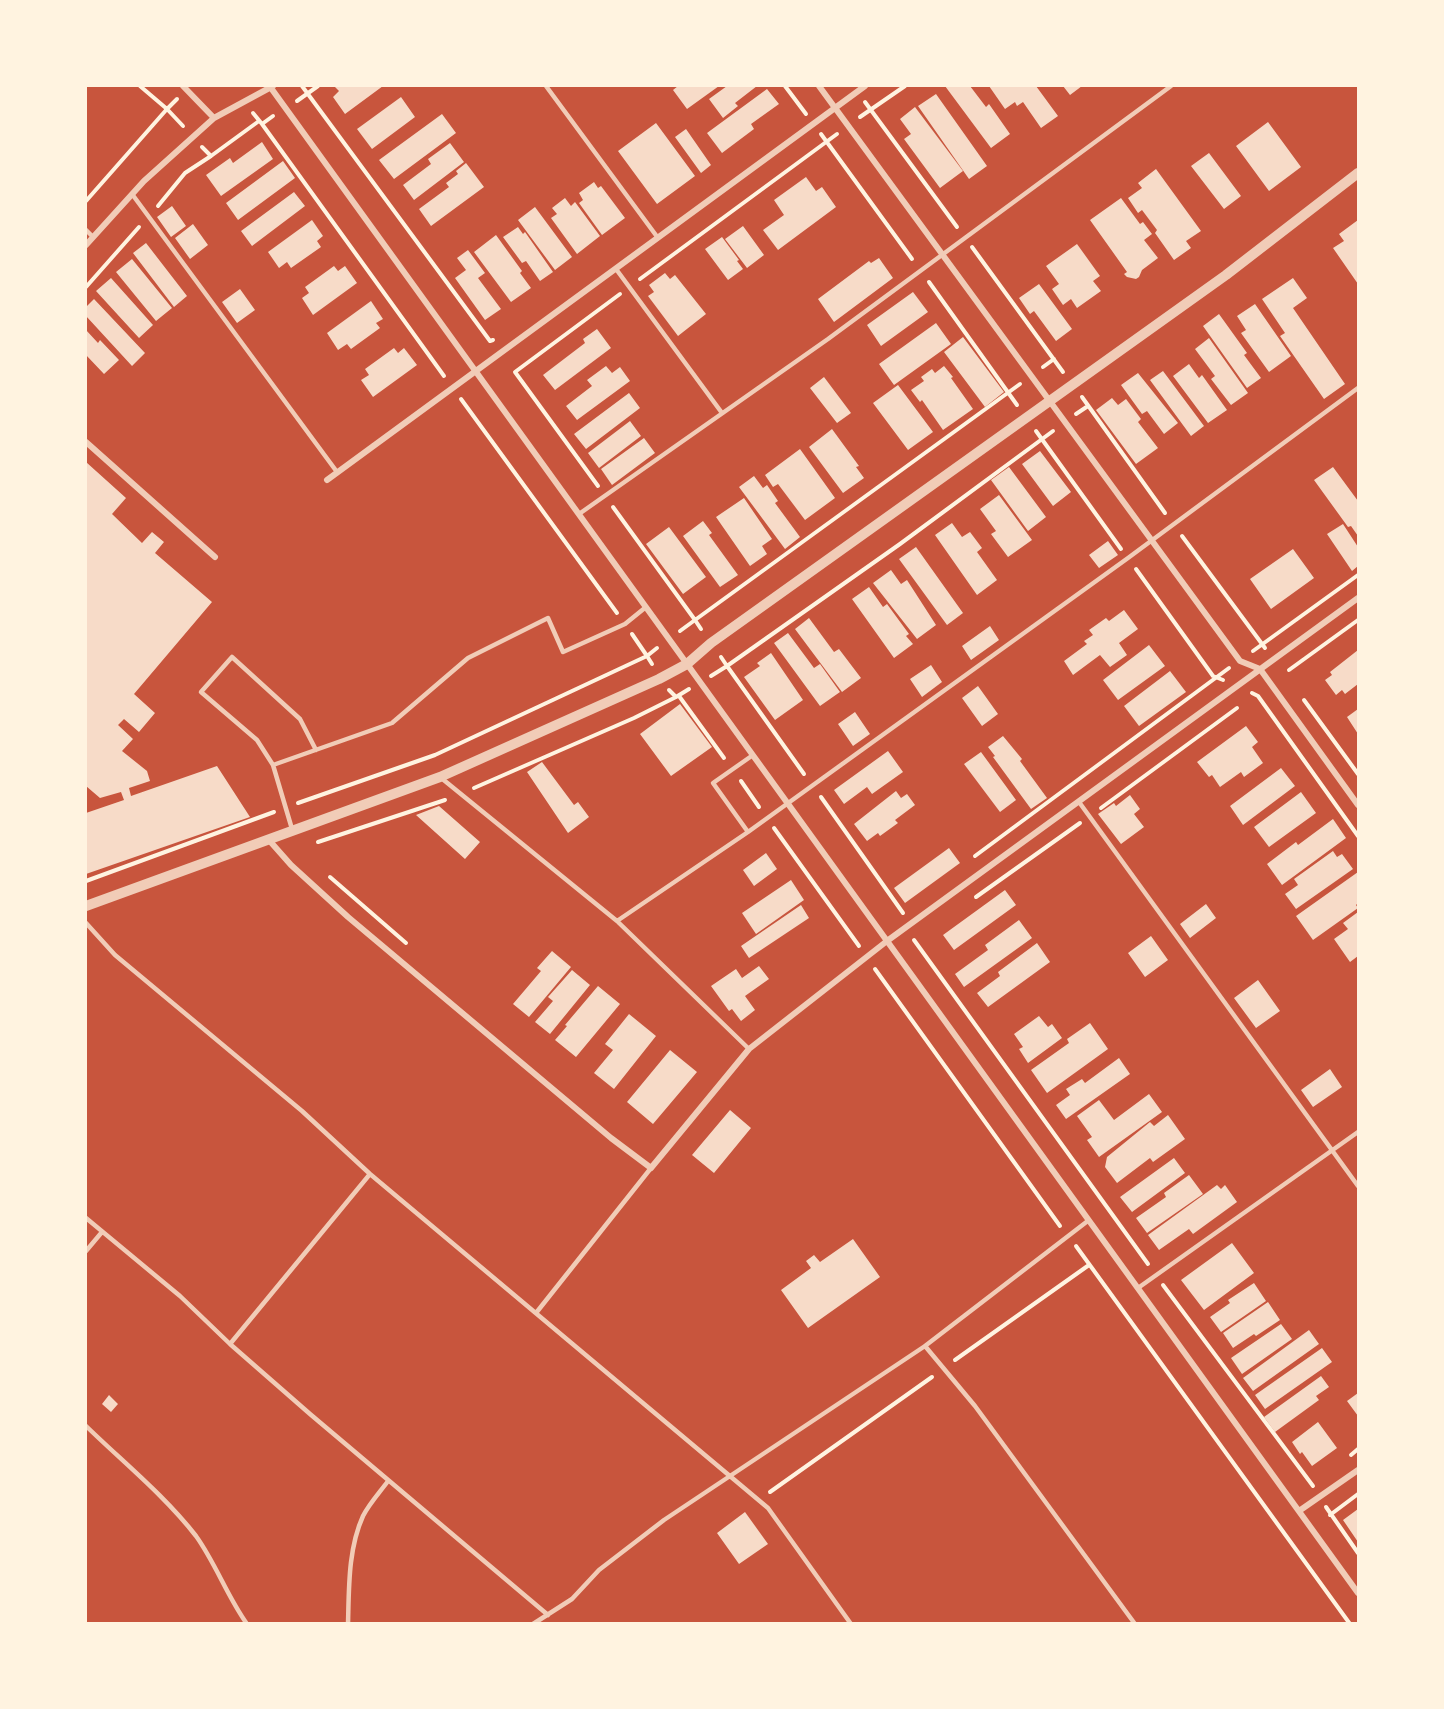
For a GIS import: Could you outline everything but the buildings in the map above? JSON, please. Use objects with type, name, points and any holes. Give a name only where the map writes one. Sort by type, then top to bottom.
[{"type":"street","points":[[183,86],[214,118]]},
{"type":"street","points":[[819,86],[1240,661],[1260,669],[1359,805]]},
{"type":"street","points":[[327,480],[865,86]]},
{"type":"street","points":[[86,245],[132,194],[214,118],[272,87],[1359,1593]]},
{"type":"street","points":[[86,906],[440,777],[618,698],[687,664],[711,643],[1226,275],[1359,173]]},
{"type":"street","points":[[86,442],[215,557]]},
{"type":"street","points":[[267,839],[291,865],[348,917],[611,1138],[651,1168],[749,1049],[887,941],[1359,598]]},
{"type":"street","points":[[1299,1512],[1359,1470]]},
{"type":"lane","points":[[546,86],[658,238]]},
{"type":"lane","points":[[579,514],[943,255],[1171,86]]},
{"type":"lane","points":[[132,194],[337,472]]},
{"type":"lane","points":[[86,230],[93,237]]},
{"type":"lane","points":[[616,269],[722,413]]},
{"type":"lane","points":[[617,921],[768,819],[1359,388]]},
{"type":"lane","points":[[273,765],[393,723],[468,658],[548,618],[563,652],[625,624],[646,607]]},
{"type":"lane","points":[[292,830],[273,765],[257,740],[201,692],[232,657],[300,719],[316,750]]},
{"type":"lane","points":[[748,832],[713,783],[753,755]]},
{"type":"lane","points":[[440,777],[617,921],[749,1049]]},
{"type":"lane","points":[[1078,802],[1359,1186]]},
{"type":"lane","points":[[86,923],[115,954],[302,1111],[370,1174],[768,1508],[851,1623]]},
{"type":"lane","points":[[1138,1288],[1359,1132]]},
{"type":"lane","points":[[536,1313],[651,1168]]},
{"type":"lane","points":[[230,1344],[370,1174]]},
{"type":"lane","points":[[86,1218],[180,1296],[230,1344],[388,1481],[548,1615]]},
{"type":"lane","points":[[533,1623],[572,1599],[599,1570],[664,1520],[925,1346],[1089,1220]]},
{"type":"lane","points":[[86,1251],[102,1232]]},
{"type":"lane","points":[[925,1346],[975,1406],[1135,1623]]},
{"type":"lane","points":[[86,1426],[160,1494],[196,1537],[214,1564],[233,1605],[247,1623]]},
{"type":"lane","points":[[348,1623],[349,1583],[356,1539],[364,1515],[388,1481]]},
{"type":"path","points":[[86,201],[167,109],[140,86]]},
{"type":"path","points":[[303,86],[490,341],[500,335]]},
{"type":"path","points":[[309,93],[318,86]]},
{"type":"path","points":[[785,86],[1213,676],[1238,685],[1258,696],[1359,836]]},
{"type":"path","points":[[695,620],[515,372],[826,141],[905,86]]},
{"type":"path","points":[[857,92],[1274,659]]},
{"type":"path","points":[[797,121],[806,114]]},
{"type":"path","points":[[86,881],[435,755],[647,656],[262,124]]},
{"type":"path","points":[[968,861],[1216,677],[1359,575]]},
{"type":"path","points":[[1254,695],[1359,620]]},
{"type":"path","points":[[727,666],[902,910],[914,940],[1156,1275],[1308,1479],[1330,1515],[1359,1553]]},
{"type":"path","points":[[1298,692],[1359,774]]},
{"type":"path","points":[[317,843],[460,794],[677,697],[733,770],[1350,1623]]},
{"type":"path","points":[[328,876],[407,944]]},
{"type":"path","points":[[759,1500],[1089,1265]]},
{"type":"path","points":[[1330,1515],[1359,1494]]}]
